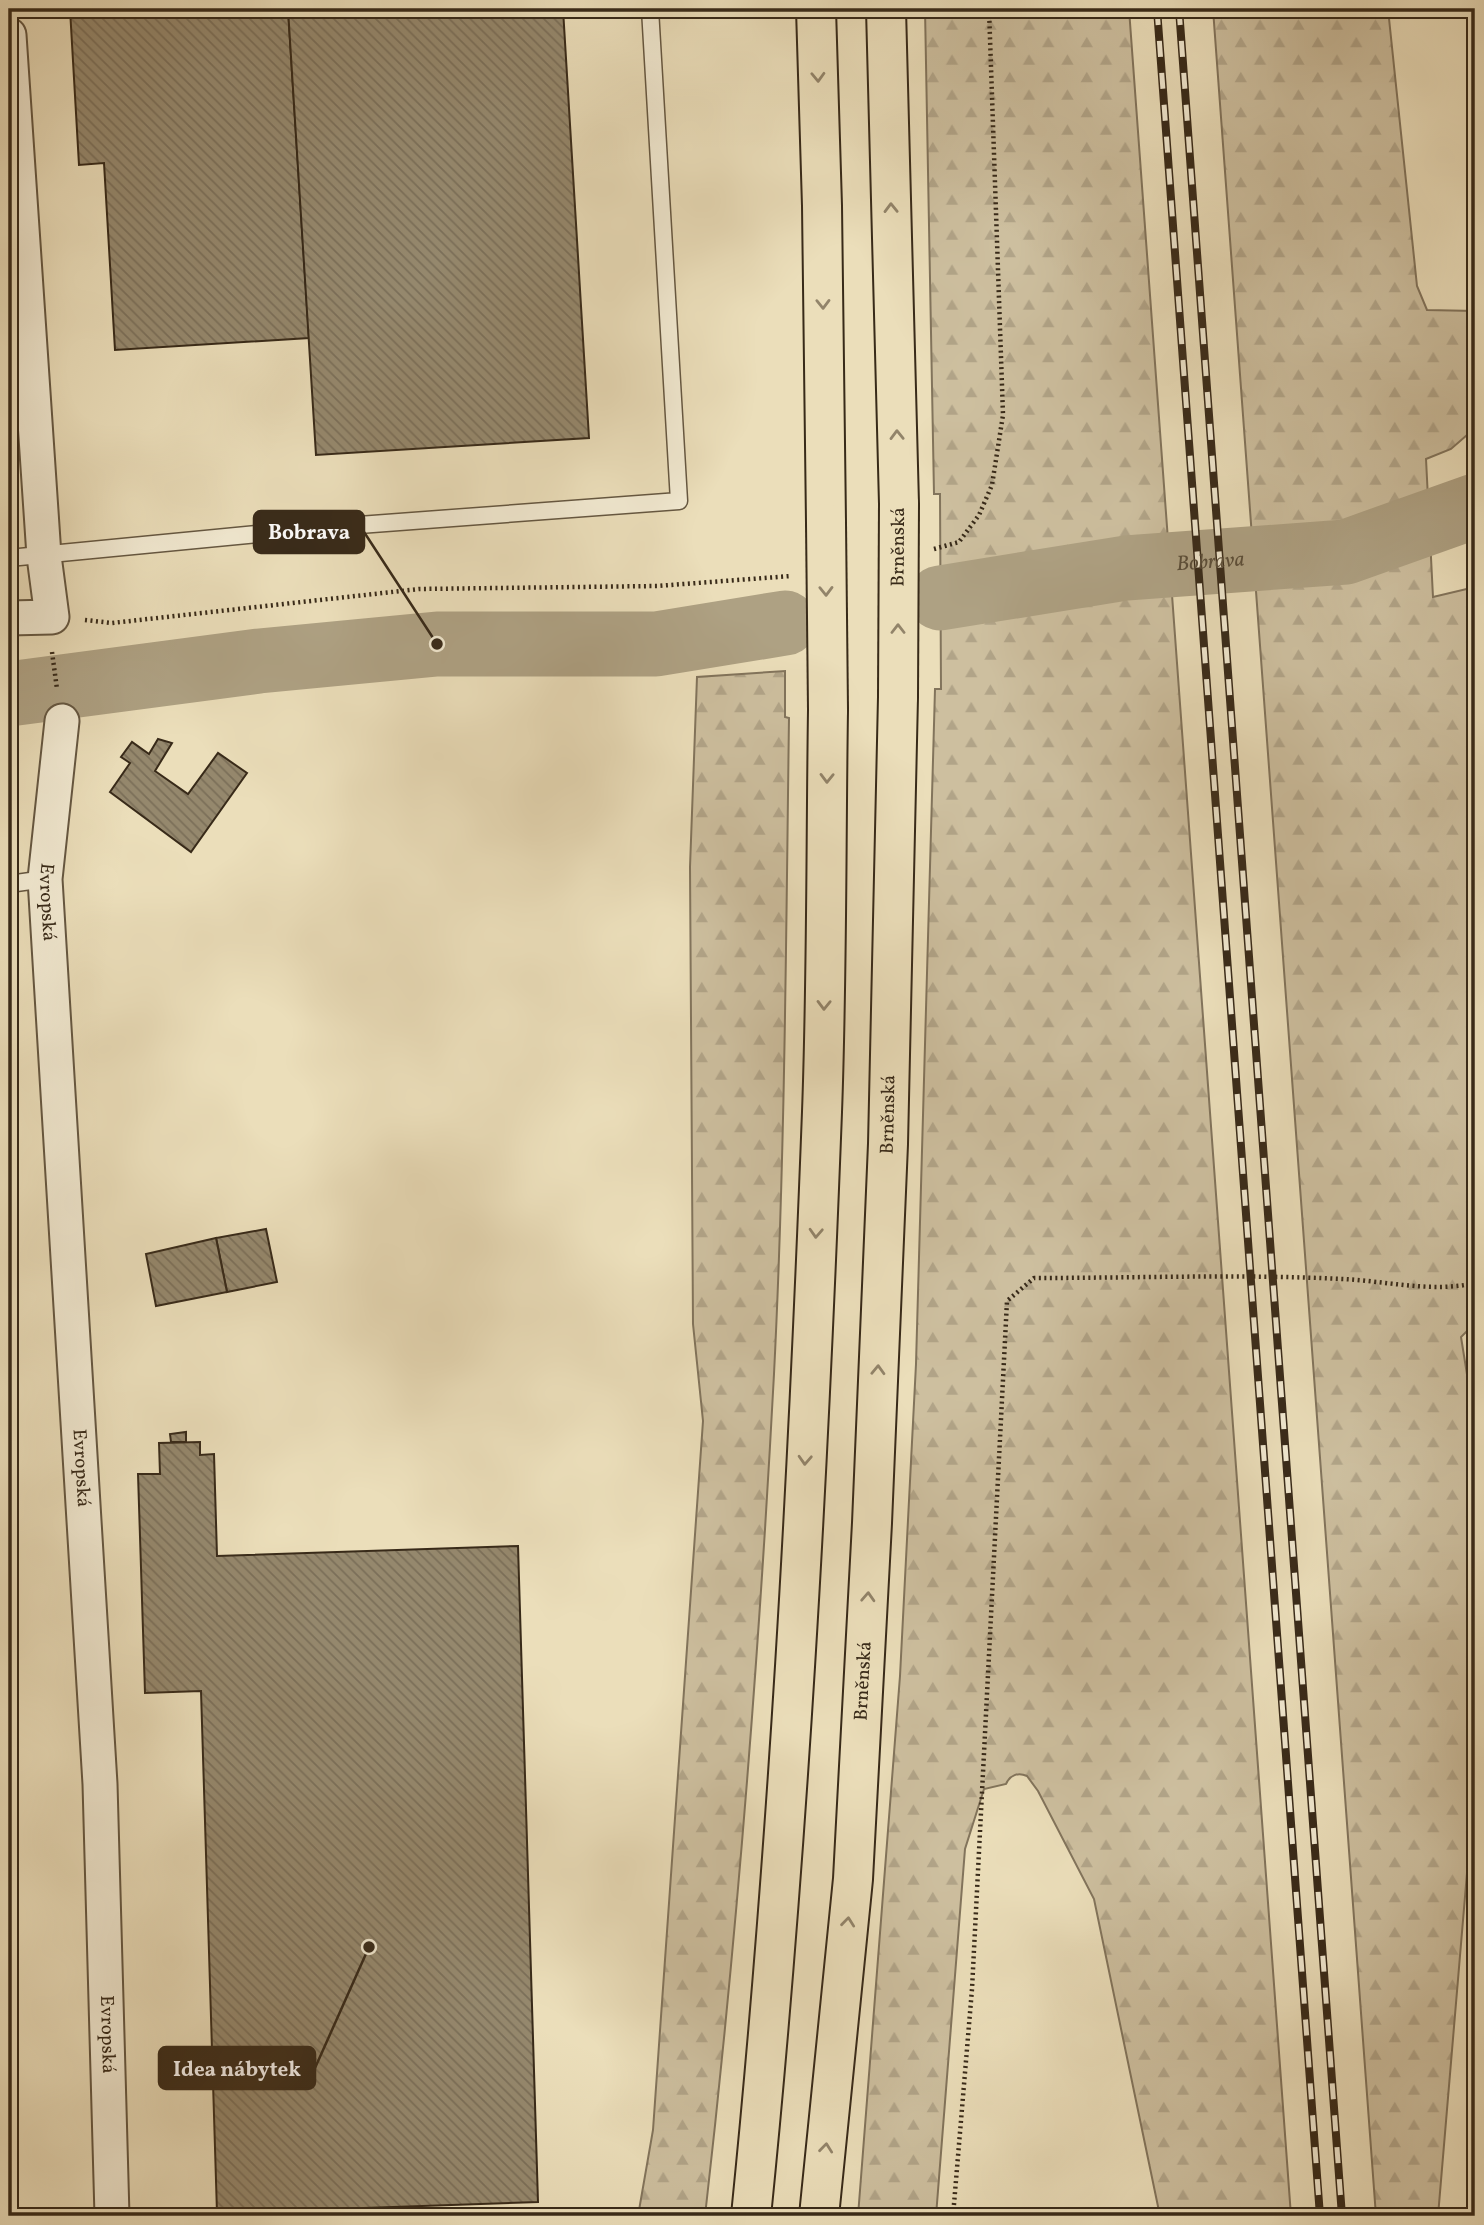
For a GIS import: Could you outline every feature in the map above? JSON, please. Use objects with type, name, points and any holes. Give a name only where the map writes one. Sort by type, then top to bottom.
[{"type":"highway","points":[[751,2216],[781,1878],[801,1559],[822,1109],[828,710],[822,206],[816,9]]},
{"type":"highway","name":"Brněnská","points":[[819,2216],[853,1879],[888,1144],[898,697],[899,504],[886,9]]},
{"type":"street","points":[[9,35],[44,556],[52,617],[9,618]]},
{"type":"street","name":"Evropská","points":[[62,721],[45,879],[100,1784],[112,2216]]},
{"type":"lane","points":[[9,558],[319,528],[678,501],[650,9]]},
{"type":"lane","points":[[9,884],[45,879]]},
{"type":"path","points":[[953,2216],[972,1989],[1007,1301],[1034,1278],[1198,1276],[1344,1279],[1457,1288],[1475,1283]]},
{"type":"green space","points":[[925,9],[1129,9],[1291,2216],[1160,2216],[1094,1899],[1038,1791],[1027,1776],[1017,1774],[1006,1784],[984,1789],[965,1849],[936,2216],[858,2216],[900,1676],[916,1364],[935,689],[941,689],[940,494],[934,494]]},
{"type":"green space","points":[[1213,9],[1388,9],[1417,286],[1427,310],[1475,311],[1475,428],[1451,449],[1426,459],[1433,597],[1475,587],[1475,1323],[1461,1337],[1475,1424],[1475,1712],[1468,1727],[1467,1873],[1438,2216],[1376,2216]]},
{"type":"green space","points":[[785,671],[785,717],[789,718],[778,1292],[754,1691],[737,1901],[705,2216],[638,2216],[653,2130],[703,1421],[693,1324],[690,867],[697,677]]},
{"type":"building","points":[[70,9],[288,9],[309,338],[115,350],[104,163],[79,165]]},
{"type":"building","points":[[288,9],[563,9],[589,438],[316,455]]},
{"type":"building","points":[[158,739],[172,743],[155,771],[188,794],[218,753],[247,773],[191,852],[110,792],[130,763],[121,757],[132,742],[149,754]]},
{"type":"building","points":[[266,1229],[277,1282],[227,1292],[216,1238]]},
{"type":"building","points":[[216,1238],[227,1292],[156,1306],[146,1254]]},
{"type":"building","points":[[186,1432],[186,1442],[171,1442],[170,1434]]},
{"type":"building","points":[[200,1442],[200,1455],[214,1454],[217,1556],[518,1546],[538,2202],[217,2213],[201,1691],[145,1693],[138,1474],[160,1474],[159,1443]]},
{"type":"waterway","name":"Bobrava","points":[[940,598],[1126,568],[1346,552],[1475,506]]},
{"type":"waterway","name":"Bobrava","points":[[9,694],[259,661],[437,644],[656,644],[785,623]]},
{"type":"railway","points":[[1157,9],[1320,2216]]},
{"type":"railway","points":[[1179,9],[1342,2216]]},
{"type":"place","name":"Bobrava","points":[[437,644]]},
{"type":"place","name":"Idea nábytek","points":[[369,1947]]}]
